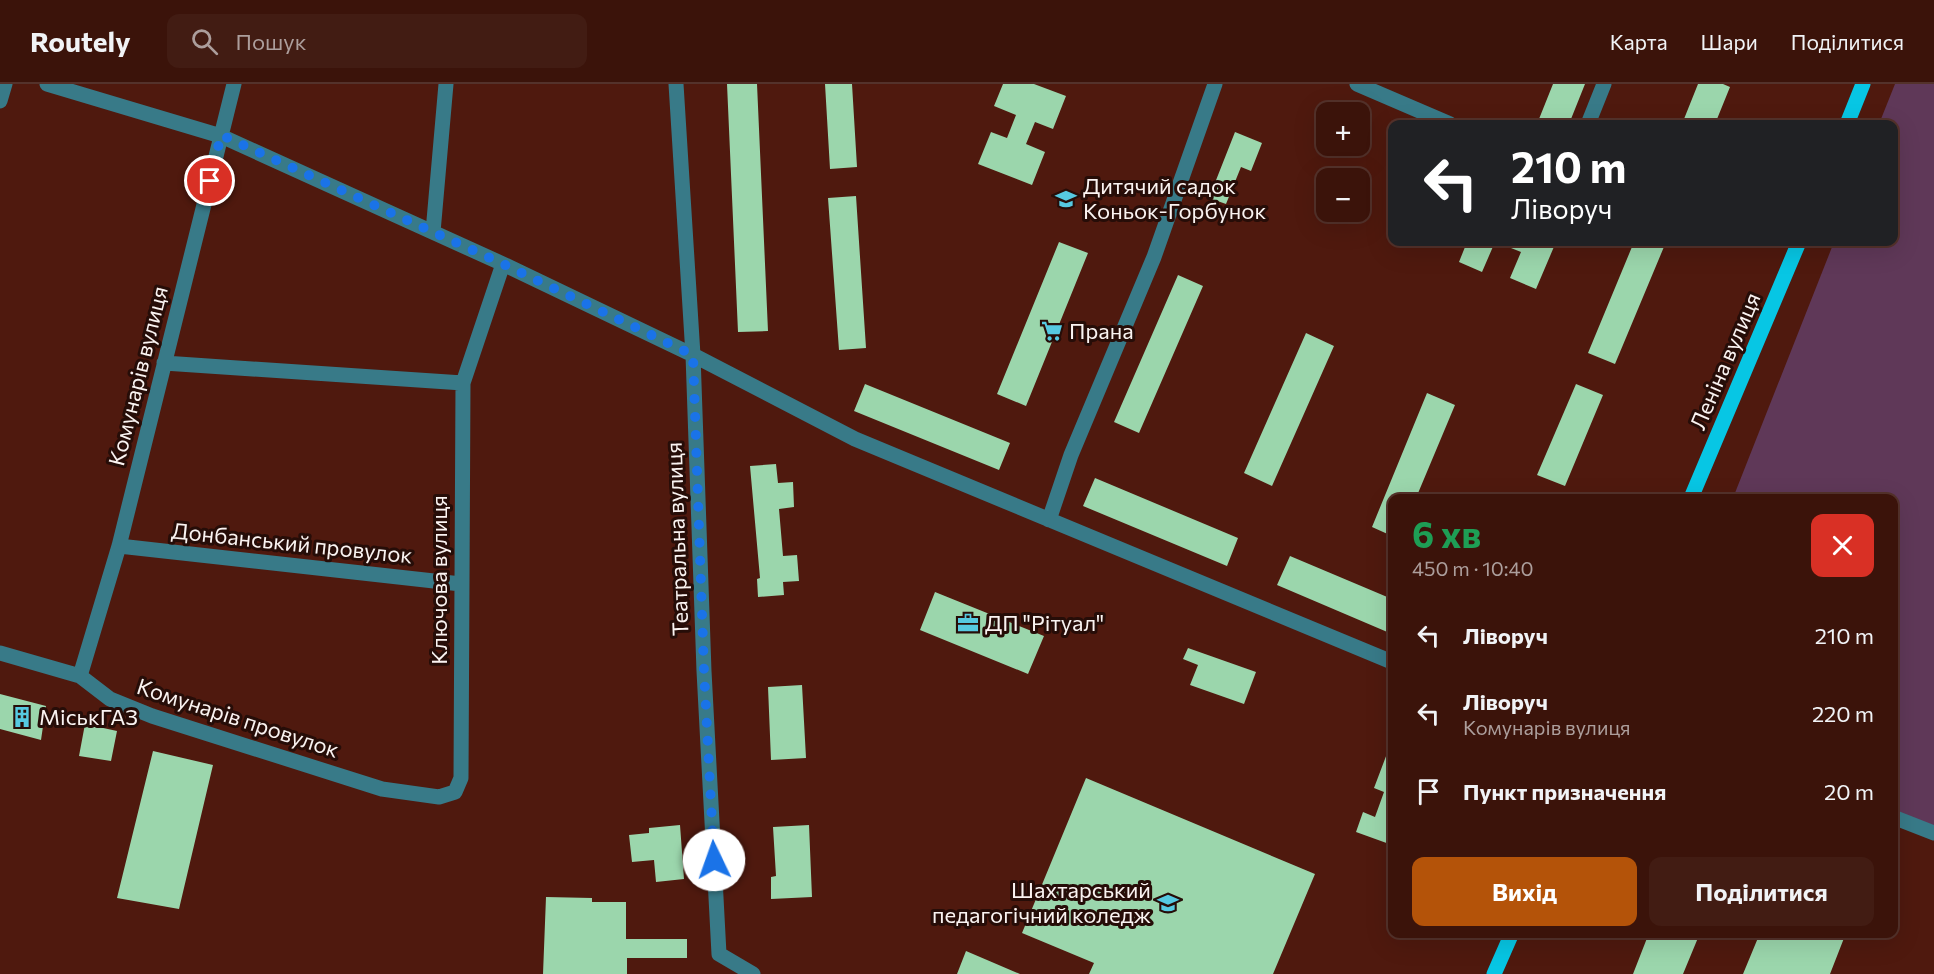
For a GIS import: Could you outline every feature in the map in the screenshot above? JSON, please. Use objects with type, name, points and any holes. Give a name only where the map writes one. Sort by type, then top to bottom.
[{"type":"main road","points":[[1849,120],[1863,84]]},
{"type":"main road","name":"Леніна вулиця","points":[[1693,494],[1797,246]]},
{"type":"main road","points":[[1494,974],[1510,938]]},
{"type":"street","points":[[0,101],[5,84]]},
{"type":"street","points":[[47,84],[221,135],[503,264],[693,355],[855,439],[1388,660]]},
{"type":"street","name":"Комунарів вулиця","points":[[80,676],[119,546],[234,84]]},
{"type":"street","points":[[433,232],[446,84]]},
{"type":"street","name":"Театральна вулиця","points":[[676,84],[693,355],[704,671],[720,954],[753,974]]},
{"type":"street","points":[[1050,520],[1071,455],[1154,256],[1215,84]]},
{"type":"street","points":[[1358,84],[1441,120]]},
{"type":"street","points":[[1590,120],[1604,84]]},
{"type":"street","name":"Ключова вулиця","points":[[461,778],[463,383],[503,264]]},
{"type":"street","points":[[164,363],[463,383]]},
{"type":"street","name":"Донбанський провулок","points":[[119,546],[461,584]]},
{"type":"street","name":"Комунарів провулок","points":[[0,653],[80,676],[110,699],[152,716],[382,789],[439,797],[454,792],[461,778]]},
{"type":"street","points":[[1898,819],[1934,833]]},
{"type":"shaded area","points":[[1895,84],[1934,84],[1934,835],[1898,821],[1898,494],[1735,494],[1832,246],[1898,246],[1898,120],[1881,120]]},
{"type":"building","points":[[727,84],[757,84],[768,331],[738,332]]},
{"type":"building","points":[[825,84],[852,84],[857,167],[830,169]]},
{"type":"building","points":[[1003,84],[1034,84],[1066,96],[1053,129],[1035,122],[1026,144],[1045,152],[1032,185],[978,164],[991,132],[1007,138],[1016,115],[994,106]]},
{"type":"building","points":[[1553,84],[1585,84],[1571,120],[1539,120]]},
{"type":"building","points":[[1698,84],[1723,84],[1730,87],[1717,120],[1684,120]]},
{"type":"building","points":[[1235,132],[1262,143],[1251,171],[1241,167],[1226,204],[1209,198]]},
{"type":"building","points":[[856,196],[866,348],[839,350],[828,198]]},
{"type":"building","points":[[1059,242],[1088,253],[1026,406],[997,394]]},
{"type":"building","points":[[1465,246],[1493,246],[1482,272],[1459,262]]},
{"type":"building","points":[[1506,246],[1554,246],[1536,289],[1510,278],[1521,252]]},
{"type":"building","points":[[1632,246],[1664,246],[1615,364],[1588,353]]},
{"type":"building","points":[[1178,275],[1203,286],[1139,433],[1114,422]]},
{"type":"building","points":[[1306,333],[1334,346],[1272,486],[1244,473]]},
{"type":"building","points":[[865,384],[1010,443],[999,470],[854,411]]},
{"type":"building","points":[[1576,384],[1603,395],[1565,486],[1537,475]]},
{"type":"building","points":[[1427,393],[1455,405],[1418,494],[1388,494],[1388,534],[1372,527]]},
{"type":"building","points":[[776,464],[778,483],[793,482],[794,507],[779,509],[783,556],[797,555],[799,581],[783,582],[784,595],[758,597],[757,579],[760,578],[750,466]]},
{"type":"building","points":[[1095,478],[1238,538],[1227,566],[1083,506]]},
{"type":"building","points":[[1290,556],[1388,597],[1388,632],[1277,585]]},
{"type":"building","points":[[935,592],[1044,636],[1028,674],[920,630]]},
{"type":"building","points":[[1188,648],[1256,672],[1244,704],[1190,685],[1198,665],[1183,659]]},
{"type":"building","points":[[802,685],[806,758],[771,760],[768,687]]},
{"type":"building","name":"МіськГАЗ","points":[[0,694],[46,706],[41,740],[0,729]]},
{"type":"building","points":[[85,724],[117,731],[111,761],[79,756]]},
{"type":"building","points":[[153,751],[213,765],[179,909],[117,898]]},
{"type":"building","points":[[1388,751],[1388,844],[1356,832],[1363,812],[1375,817],[1384,792],[1374,788]]},
{"type":"building","name":"Шахтарський педагогічний коледж","points":[[1086,778],[1315,874],[1273,974],[1089,974],[1094,963],[1022,933]]},
{"type":"building","points":[[680,825],[684,879],[656,882],[654,860],[632,862],[629,835],[649,833],[649,828]]},
{"type":"building","points":[[809,825],[812,897],[771,899],[771,877],[776,876],[773,827]]},
{"type":"building","points":[[546,897],[592,898],[592,902],[626,902],[626,939],[687,939],[687,958],[627,958],[627,974],[543,974]]},
{"type":"building","points":[[1647,938],[1698,938],[1683,974],[1633,974]]},
{"type":"building","points":[[1758,938],[1844,938],[1830,974],[1743,974]]},
{"type":"building","points":[[966,951],[1020,974],[957,974]]},
{"type":"place","name":"Дитячий садок Коньок-Горбунок","points":[[1066,199]]},
{"type":"place","name":"Прана","points":[[1052,331]]},
{"type":"place","name":"ДП \"Рітуал\"","points":[[968,623]]},
{"type":"place","name":"МіськГАЗ","points":[[22,717]]},
{"type":"place","name":"Шахтарський педагогічний коледж","points":[[1168,903]]},
{"type":"route","points":[[210,181],[221,135],[503,264],[693,355],[704,671],[714,860]]}]
